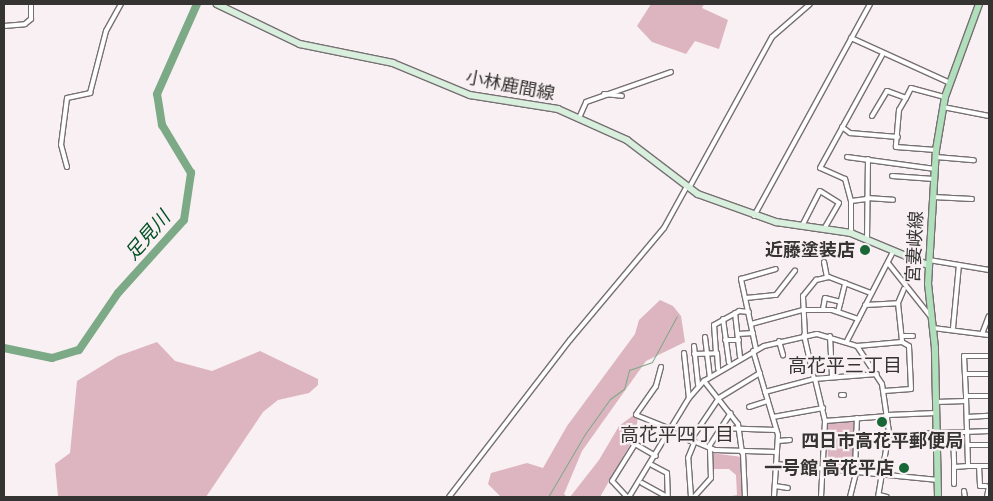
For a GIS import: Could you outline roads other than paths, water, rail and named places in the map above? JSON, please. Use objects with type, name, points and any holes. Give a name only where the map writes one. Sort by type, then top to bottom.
[{"type":"main road","name":"小林鹿間線","points":[[217,4],[300,44],[393,63],[462,93],[543,105],[579,118],[627,140],[687,189],[754,216],[802,226],[851,233],[893,252],[929,263]]},
{"type":"main road","name":"宮妻峡線","points":[[938,497],[934,328],[931,318],[929,263],[936,153],[943,107],[979,4]]},
{"type":"street","points":[[4,26],[25,24],[31,19],[31,4]]},
{"type":"street","points":[[67,168],[61,144],[67,98],[90,94],[106,32],[121,4]]},
{"type":"street","points":[[449,497],[570,340],[664,228],[772,37],[810,4]]},
{"type":"street","points":[[754,216],[870,4]]},
{"type":"street","points":[[851,38],[882,55],[950,83]]},
{"type":"street","points":[[851,233],[851,201],[845,179],[820,168],[882,55]]},
{"type":"street","points":[[579,118],[586,102],[604,94],[671,72]]},
{"type":"street","points":[[946,97],[911,88],[899,110],[896,147],[974,160]]},
{"type":"street","points":[[872,116],[887,91],[906,98]]},
{"type":"street","points":[[604,94],[622,96]]},
{"type":"street","points":[[943,107],[989,116]]},
{"type":"street","points":[[842,127],[850,133],[898,137]]},
{"type":"street","points":[[847,157],[935,169]]},
{"type":"street","points":[[867,240],[868,159]]},
{"type":"street","points":[[892,176],[934,179]]},
{"type":"street","points":[[802,226],[820,191],[839,203],[824,229]]},
{"type":"street","points":[[933,198],[972,199]]},
{"type":"street","points":[[851,201],[867,199],[893,200]]},
{"type":"street","points":[[846,341],[893,252]]},
{"type":"street","points":[[824,262],[827,277]]},
{"type":"street","points":[[888,263],[931,318]]},
{"type":"street","points":[[929,263],[989,270]]},
{"type":"street","points":[[953,328],[959,265]]},
{"type":"street","points":[[774,497],[778,441],[760,373],[749,312],[740,279],[776,268]]},
{"type":"street","points":[[746,298],[776,295],[795,271]]},
{"type":"street","points":[[827,277],[871,293]]},
{"type":"street","points":[[821,497],[825,466],[825,421],[805,335],[803,310],[806,290],[827,277]]},
{"type":"street","points":[[838,312],[845,283]]},
{"type":"street","points":[[902,342],[898,303],[904,289]]},
{"type":"street","points":[[823,309],[825,298],[841,302]]},
{"type":"street","points":[[865,305],[898,303]]},
{"type":"street","points":[[751,324],[803,310],[823,309],[858,319]]},
{"type":"street","points":[[718,369],[714,325],[735,313],[749,312]]},
{"type":"street","points":[[735,313],[740,357]]},
{"type":"street","points":[[982,334],[989,316]]},
{"type":"street","points":[[723,319],[728,363]]},
{"type":"street","points":[[934,328],[953,328],[989,335]]},
{"type":"street","points":[[724,332],[753,333]]},
{"type":"street","points":[[656,456],[635,444],[612,481],[628,497],[642,483],[689,398],[698,386],[718,369],[779,340],[805,335],[830,336],[857,346],[878,374],[884,391],[889,435],[879,496],[887,497]]},
{"type":"street","points":[[830,336],[832,376]]},
{"type":"street","points":[[902,336],[913,336]]},
{"type":"street","points":[[705,337],[710,376]]},
{"type":"street","points":[[716,343],[739,340]]},
{"type":"street","points":[[779,340],[783,355]]},
{"type":"street","points":[[857,346],[902,342],[910,348],[911,389],[884,391]]},
{"type":"street","points":[[694,346],[698,386]]},
{"type":"street","points":[[684,353],[689,398]]},
{"type":"street","points":[[694,354],[716,353]]},
{"type":"street","points":[[968,466],[964,356],[989,356]]},
{"type":"street","points":[[661,368],[656,386],[636,415],[710,449],[742,452],[777,452]]},
{"type":"street","points":[[685,368],[695,368]]},
{"type":"street","points":[[692,497],[688,458],[692,442],[719,398],[760,373]]},
{"type":"street","points":[[766,392],[832,376],[878,374]]},
{"type":"street","points":[[965,374],[989,374]]},
{"type":"street","points":[[704,380],[731,413],[741,431],[745,497]]},
{"type":"street","points":[[936,402],[989,396]]},
{"type":"street","points":[[749,407],[768,402]]},
{"type":"street","points":[[773,417],[823,408]]},
{"type":"street","points":[[692,497],[711,478],[710,449],[719,428],[731,413]]},
{"type":"street","points":[[825,421],[936,413]]},
{"type":"street","points":[[967,417],[989,416]]},
{"type":"street","points":[[850,497],[856,469],[857,418]]},
{"type":"street","points":[[719,428],[741,431],[776,430]]},
{"type":"street","points":[[889,435],[989,431]]},
{"type":"street","points":[[953,432],[954,484]]},
{"type":"street","points":[[815,439],[826,439]]},
{"type":"street","points":[[778,441],[790,440]]},
{"type":"street","points":[[968,445],[989,445]]},
{"type":"street","points":[[776,464],[856,469],[938,480]]},
{"type":"street","points":[[642,483],[668,497],[667,473],[652,465]]},
{"type":"street","points":[[979,466],[980,486],[988,486],[986,497]]},
{"type":"street","points":[[954,467],[989,466]]},
{"type":"street","points":[[775,486],[788,488]]},
{"type":"street","points":[[964,491],[965,497]]},
{"type":"street","points":[[654,497],[658,492]]},
{"type":"waterway","name":"足見川","points":[[4,348],[52,358],[79,350],[118,293],[184,220],[191,173],[162,125],[157,94],[197,4]]},
{"type":"waterway","points":[[548,497],[585,434],[610,399],[624,389],[629,370],[652,362],[677,316]]},
{"type":"place","name":"近藤塗装店","points":[[865,250]]},
{"type":"place","name":"四日市高花平郵便局","points":[[882,422]]},
{"type":"place","name":"一号館 高花平店","points":[[904,468]]},
{"type":"district","name":"高花平三丁目","points":[[845,365]]},
{"type":"district","name":"高花平四丁目","points":[[677,434]]}]
